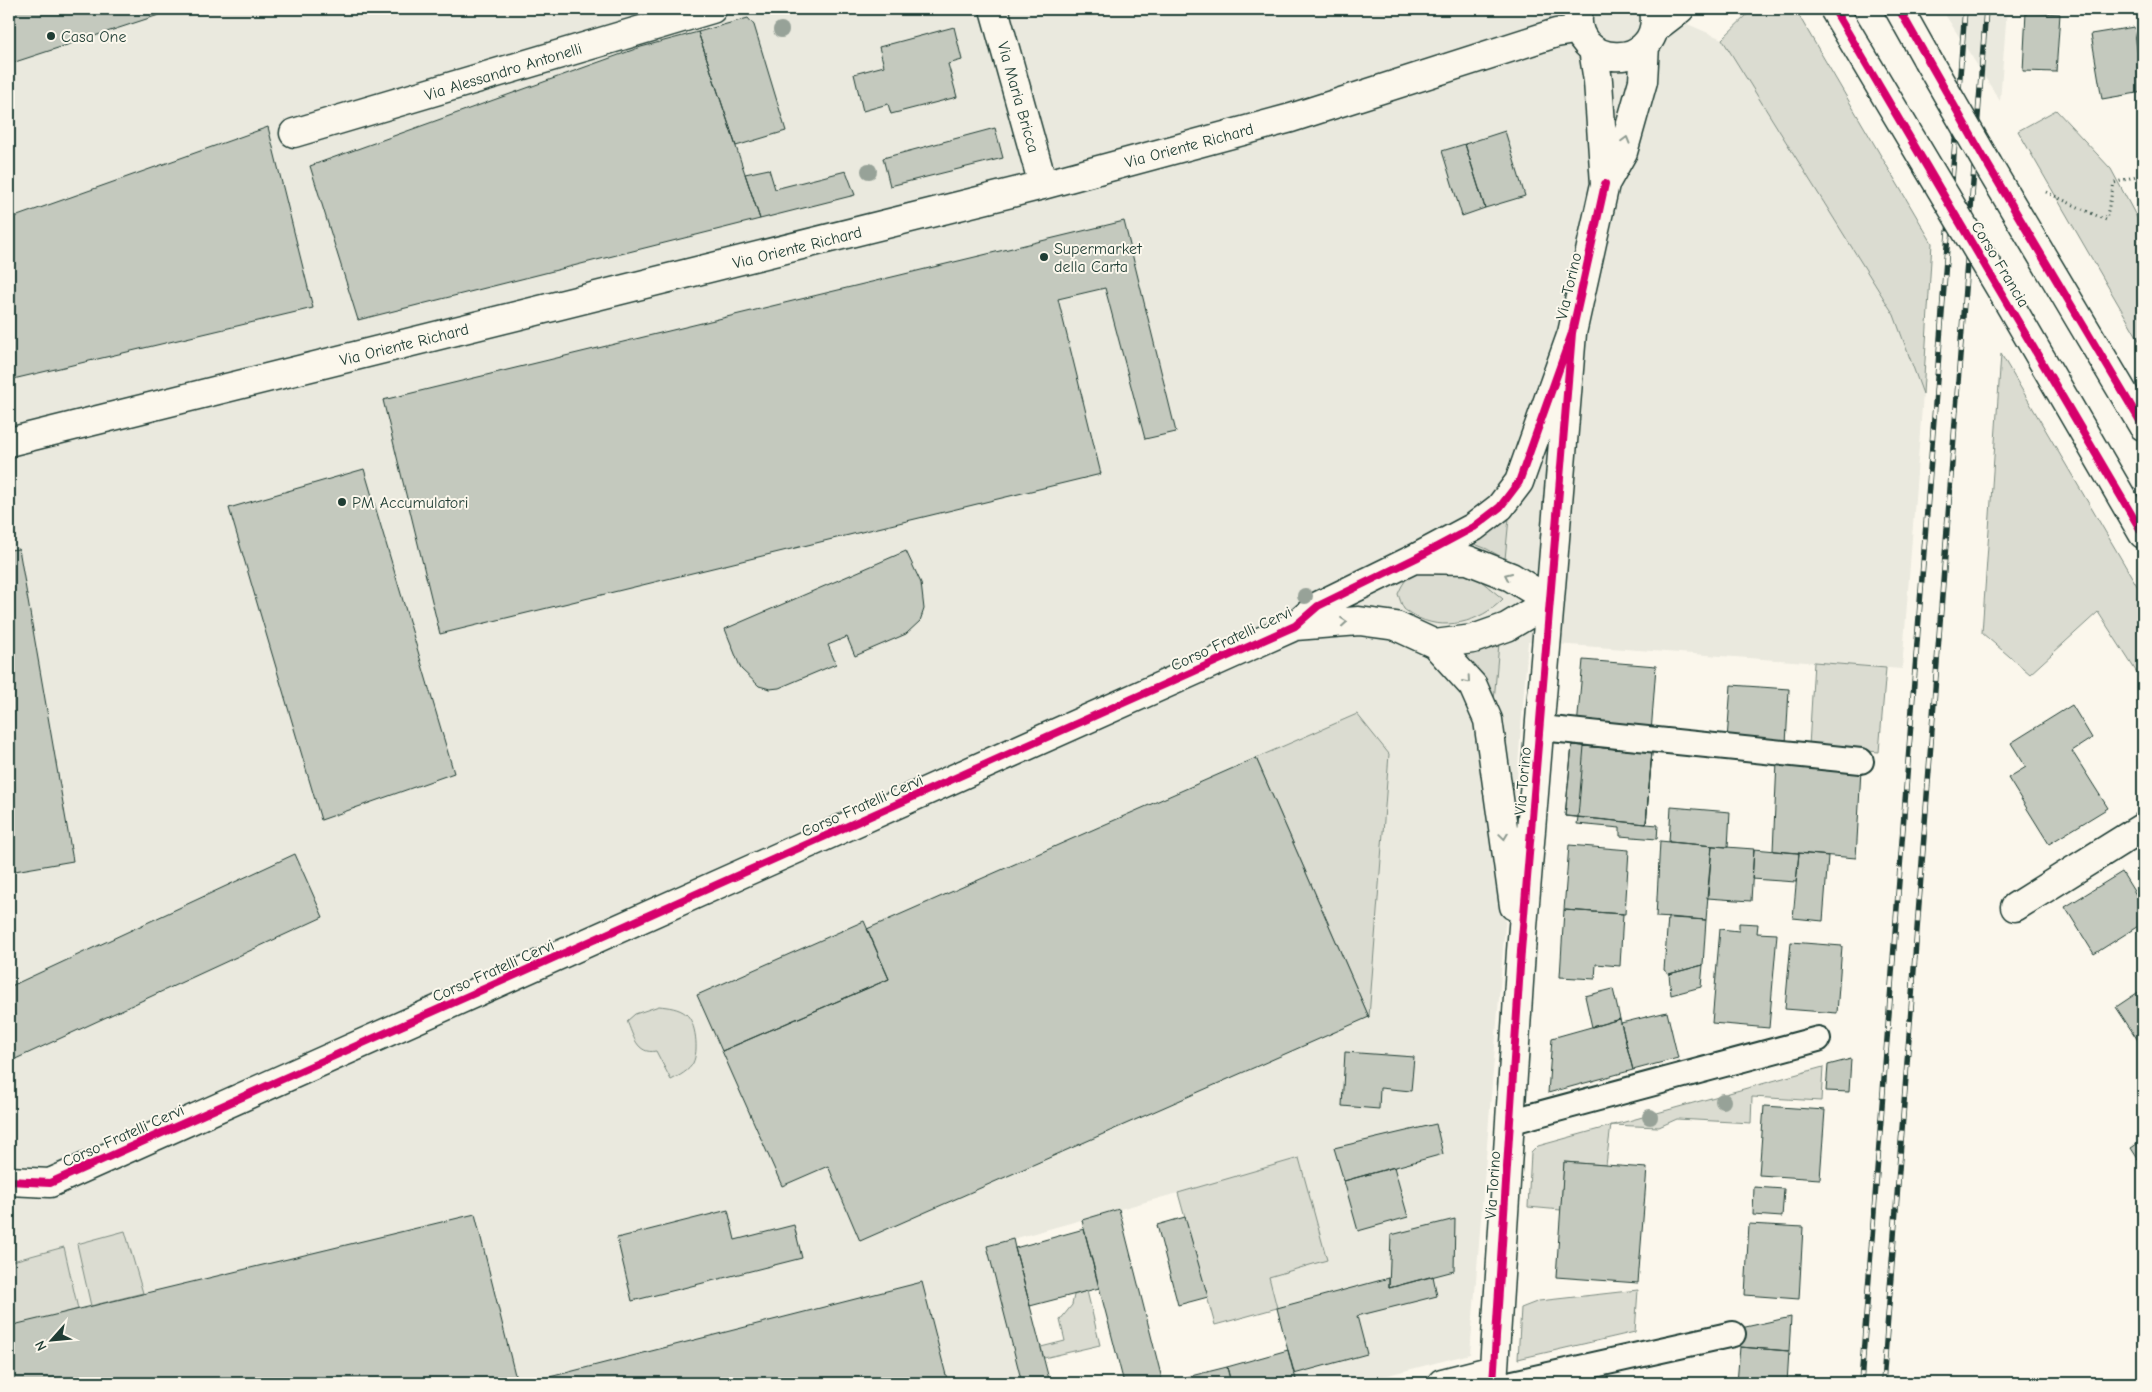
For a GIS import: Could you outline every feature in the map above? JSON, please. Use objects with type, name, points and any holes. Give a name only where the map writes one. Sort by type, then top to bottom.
[{"type":"street","name":"Via Alessandro Antonelli","points":[[294,133],[712,9]]},
{"type":"street","name":"Via Maria Bricca","points":[[994,9],[1043,185]]},
{"type":"street","points":[[1583,29],[1603,55],[1625,57],[1651,28],[1680,9]]},
{"type":"street","name":"Corso Francia","points":[[1834,9],[2006,298],[2143,534]]},
{"type":"street","points":[[1899,9],[2016,212],[2143,426]]},
{"type":"street","name":"Via Torino","points":[[1605,184],[1623,152],[1643,81],[1651,28]]},
{"type":"street","name":"Via Oriente Richard","points":[[9,442],[1043,185],[1291,118],[1556,33],[1583,29]]},
{"type":"street","name":"Via Torino","points":[[1500,1379],[1509,1122],[1521,951],[1572,333],[1605,184],[1598,81],[1583,29]]},
{"type":"street","name":"Corso Fratelli Cervi","points":[[9,1181],[50,1183],[1295,626],[1318,606],[1474,527],[1500,507],[1519,482],[1572,333]]},
{"type":"street","name":"Corso Fratelli Cervi","points":[[1416,558],[1468,560],[1511,576],[1550,601]]},
{"type":"street","points":[[1435,644],[1473,639],[1507,627],[1550,601]]},
{"type":"street","name":"Corso Fratelli Cervi","points":[[1295,626],[1359,621],[1396,626],[1435,644],[1473,686],[1488,720],[1521,951]]},
{"type":"street","points":[[2015,907],[2143,827]]},
{"type":"street","points":[[1442,1383],[1500,1379]]},
{"type":"lane","points":[[1540,728],[1861,761]]},
{"type":"lane","points":[[1509,1122],[1818,1039]]},
{"type":"lane","points":[[1500,1379],[1733,1334]]},
{"type":"path","points":[[2042,190],[2106,220],[2114,183],[2143,174]]},
{"type":"shaded area","points":[[9,9],[1653,9],[1722,39],[1894,315],[1923,394],[1902,669],[1528,642],[1470,1354],[1357,1383],[1297,1383],[1242,1175],[1013,1239],[1050,1383],[9,1383]]},
{"type":"shaded area","points":[[1753,9],[1795,9],[1932,243],[1923,394],[1894,315],[1722,39]]},
{"type":"shaded area","points":[[1947,9],[2007,9],[2000,101],[1946,16]]},
{"type":"shaded area","points":[[2056,110],[2111,169],[2143,229],[2143,347],[2018,131]]},
{"type":"shaded area","points":[[2001,354],[2143,596],[2143,682],[2098,612],[2030,674],[1982,633]]},
{"type":"shaded area","points":[[1506,515],[1509,518],[1505,559],[1472,543]]},
{"type":"shaded area","points":[[1434,569],[1466,573],[1481,581],[1503,599],[1484,614],[1473,619],[1448,624],[1424,620],[1404,609],[1398,594],[1404,582],[1412,575]]},
{"type":"shaded area","points":[[1499,643],[1494,701],[1461,653]]},
{"type":"shaded area","points":[[1814,662],[1886,668],[1879,752],[1809,746]]},
{"type":"shaded area","points":[[1357,714],[1389,754],[1369,1017],[1256,758]]},
{"type":"shaded area","points":[[659,1006],[677,1009],[686,1014],[692,1023],[696,1037],[696,1051],[693,1063],[686,1071],[671,1080],[656,1051],[644,1050],[640,1047],[627,1021],[635,1014]]},
{"type":"shaded area","points":[[1823,1067],[1821,1101],[1752,1097],[1751,1123],[1677,1119],[1659,1127],[1613,1125]]},
{"type":"shaded area","points":[[1611,1126],[1606,1165],[1564,1162],[1561,1210],[1528,1207],[1531,1153],[1538,1146]]},
{"type":"shaded area","points":[[1299,1158],[1327,1260],[1269,1277],[1277,1308],[1215,1325],[1178,1193]]},
{"type":"shaded area","points":[[125,1231],[143,1293],[91,1306],[77,1244]]},
{"type":"shaded area","points":[[64,1247],[78,1309],[9,1329],[9,1262]]},
{"type":"shaded area","points":[[1638,1290],[1635,1332],[1518,1359],[1521,1308],[1539,1301]]},
{"type":"shaded area","points":[[1087,1291],[1100,1345],[1044,1358],[1041,1347],[1065,1341],[1060,1320],[1072,1305],[1074,1295]]},
{"type":"building","name":"Casa One","points":[[9,9],[177,9],[9,64]]},
{"type":"building","points":[[2026,12],[2060,14],[2056,72],[2023,71]]},
{"type":"building","points":[[748,18],[754,25],[786,131],[736,146],[698,32]]},
{"type":"building","points":[[954,27],[962,60],[948,64],[957,97],[891,114],[888,104],[863,111],[854,74],[884,66],[879,47]]},
{"type":"building","points":[[2134,27],[2143,92],[2102,99],[2091,34]]},
{"type":"building","points":[[698,32],[760,219],[358,320],[310,166],[641,47]]},
{"type":"building","points":[[268,127],[313,308],[9,380],[9,219]]},
{"type":"building","points":[[995,128],[1003,158],[890,186],[883,158]]},
{"type":"building","points":[[1505,131],[1525,196],[1485,208],[1465,144]]},
{"type":"building","points":[[1465,144],[1485,208],[1462,216],[1442,151]]},
{"type":"building","points":[[769,169],[775,189],[846,171],[855,195],[760,219],[745,174]]},
{"type":"building","points":[[1124,221],[1176,432],[1145,439],[1105,288],[1058,299],[1101,474],[440,634],[383,400]]},
{"type":"building","points":[[364,469],[454,773],[321,820],[229,508]]},
{"type":"building","points":[[19,549],[73,861],[9,872],[9,550]]},
{"type":"building","points":[[906,551],[921,583],[924,609],[920,621],[906,634],[855,656],[847,637],[828,645],[836,664],[779,688],[770,689],[759,686],[741,669],[725,629]]},
{"type":"building","points":[[1583,660],[1656,666],[1651,733],[1577,727]]},
{"type":"building","points":[[1731,685],[1789,689],[1786,744],[1727,740]]},
{"type":"building","points":[[2072,705],[2092,738],[2072,751],[2108,808],[2049,844],[2008,778],[2026,767],[2011,743]]},
{"type":"building","points":[[1572,745],[1652,752],[1646,824],[1658,825],[1657,839],[1620,836],[1620,828],[1577,824],[1578,817],[1565,816]]},
{"type":"building","points":[[1572,745],[1652,752],[1646,824],[1565,816]]},
{"type":"building","points":[[1584,746],[1652,752],[1646,824],[1578,817]]},
{"type":"building","points":[[1256,758],[1369,1017],[860,1241],[828,1166],[782,1186],[722,1051],[889,979],[867,929]]},
{"type":"building","points":[[1777,762],[1861,770],[1856,858],[1773,851]]},
{"type":"building","points":[[1671,807],[1730,812],[1728,847],[1669,842]]},
{"type":"building","points":[[1660,841],[1712,846],[1706,920],[1656,917]]},
{"type":"building","points":[[1569,845],[1629,850],[1625,914],[1564,910]]},
{"type":"building","points":[[1712,846],[1754,849],[1751,901],[1707,898]]},
{"type":"building","points":[[1754,849],[1799,853],[1796,882],[1752,879]]},
{"type":"building","points":[[1799,853],[1828,856],[1823,921],[1793,918]]},
{"type":"building","points":[[295,854],[323,917],[9,1062],[9,987]]},
{"type":"building","points":[[2122,872],[2143,906],[2143,923],[2094,954],[2065,907]]},
{"type":"building","points":[[1564,910],[1623,914],[1620,966],[1596,964],[1595,979],[1560,977]]},
{"type":"building","points":[[1668,917],[1706,920],[1703,965],[1669,974],[1664,970]]},
{"type":"building","points":[[864,921],[889,979],[722,1051],[697,995]]},
{"type":"building","points":[[1739,923],[1758,924],[1757,933],[1777,934],[1769,1028],[1712,1023],[1720,929],[1739,931]]},
{"type":"building","points":[[1791,942],[1842,946],[1837,1013],[1785,1009]]},
{"type":"building","points":[[1703,965],[1701,987],[1671,995],[1669,974]]},
{"type":"building","points":[[1613,989],[1620,1019],[1592,1027],[1585,996]]},
{"type":"building","points":[[2143,989],[2143,1048],[2116,1007]]},
{"type":"building","points":[[1667,1012],[1678,1058],[1633,1070],[1621,1023]]},
{"type":"building","points":[[1620,1019],[1633,1070],[1548,1093],[1552,1038]]},
{"type":"building","points":[[1345,1052],[1414,1057],[1411,1091],[1380,1088],[1379,1109],[1342,1106]]},
{"type":"building","points":[[1851,1059],[1849,1092],[1826,1091],[1828,1065]]},
{"type":"building","points":[[1764,1106],[1825,1110],[1820,1179],[1759,1175]]},
{"type":"building","points":[[1436,1124],[1443,1154],[1344,1181],[1334,1148]]},
{"type":"building","points":[[2143,1140],[2143,1167],[2131,1148]]},
{"type":"building","points":[[1564,1162],[1647,1168],[1638,1283],[1556,1277]]},
{"type":"building","points":[[1394,1167],[1408,1217],[1358,1231],[1344,1181]]},
{"type":"building","points":[[1754,1187],[1784,1189],[1782,1217],[1753,1215]]},
{"type":"building","points":[[1119,1209],[1163,1383],[1124,1383],[1084,1229],[1082,1220]]},
{"type":"building","points":[[728,1210],[735,1240],[794,1225],[802,1258],[632,1301],[617,1238]]},
{"type":"building","points":[[475,1214],[517,1383],[9,1383],[9,1326]]},
{"type":"building","points":[[1185,1217],[1208,1297],[1178,1305],[1157,1225]]},
{"type":"building","points":[[1455,1219],[1454,1271],[1389,1288],[1391,1235]]},
{"type":"building","points":[[1749,1224],[1803,1227],[1799,1299],[1745,1295]]},
{"type":"building","points":[[1084,1229],[1099,1288],[1030,1306],[1015,1248]]},
{"type":"building","points":[[1013,1239],[1050,1383],[1022,1383],[987,1246]]},
{"type":"building","points":[[1433,1276],[1437,1296],[1357,1316],[1367,1354],[1294,1374],[1277,1308],[1389,1278],[1389,1288]]},
{"type":"building","points":[[922,1282],[948,1383],[526,1383]]},
{"type":"building","points":[[1791,1317],[1789,1351],[1740,1347],[1741,1328]]},
{"type":"building","points":[[1740,1347],[1789,1351],[1787,1383],[1737,1383]]},
{"type":"building","points":[[1288,1350],[1297,1383],[1231,1383],[1227,1367]]},
{"type":"building","points":[[1227,1367],[1231,1383],[1163,1383]]},
{"type":"railway","points":[[1861,1383],[1965,9]]},
{"type":"railway","points":[[1883,1383],[1986,9]]},
{"type":"cycle path","points":[[1834,9],[2143,534]]},
{"type":"cycle path","points":[[1899,9],[1988,165],[2143,426]]},
{"type":"cycle path","points":[[1493,1383],[1521,951],[1572,333],[1605,184]]},
{"type":"cycle path","points":[[9,1181],[50,1183],[1295,626],[1318,606],[1474,527],[1500,507],[1519,482],[1572,333]]},
{"type":"place","name":"Casa One","points":[[51,36]]},
{"type":"place","name":"Supermarket della Carta","points":[[1044,257]]},
{"type":"place","name":"PM Accumulatori","points":[[342,502]]}]
